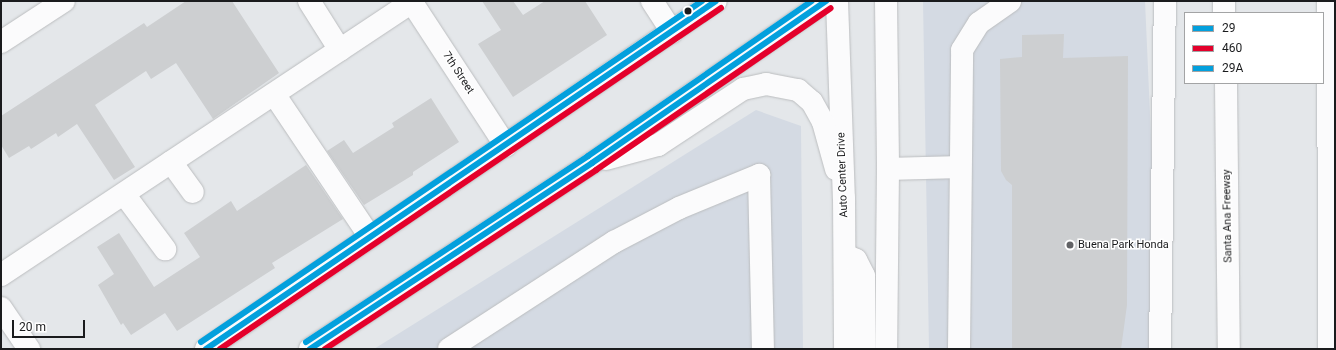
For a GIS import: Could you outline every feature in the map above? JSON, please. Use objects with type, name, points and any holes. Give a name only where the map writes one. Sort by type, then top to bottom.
[{"type":"main road","points":[[4,34],[64,1]]},
{"type":"main road","points":[[309,1],[340,50]]},
{"type":"main road","points":[[1,275],[412,1]]},
{"type":"main road","name":"7th Street","points":[[412,1],[506,146]]},
{"type":"main road","points":[[652,1],[672,32]]},
{"type":"main road","points":[[206,349],[506,146],[716,1]]},
{"type":"main road","points":[[310,349],[592,163],[826,1]]},
{"type":"main road","name":"Auto Center Drive","points":[[837,1],[844,198],[845,349]]},
{"type":"main road","points":[[886,1],[888,169],[886,349]]},
{"type":"main road","points":[[959,349],[962,50],[978,23],[1010,1]]},
{"type":"main road","points":[[1160,349],[1165,1]]},
{"type":"main road","points":[[1224,1],[1224,12]]},
{"type":"main road","points":[[1328,1],[1329,349]]},
{"type":"main road","points":[[592,163],[658,145],[743,89],[766,84],[784,86],[798,90],[812,102],[823,122],[844,198]]},
{"type":"main road","name":"Santa Ana Freeway","points":[[1226,84],[1230,349]]},
{"type":"main road","points":[[274,94],[370,237]]},
{"type":"main road","points":[[171,162],[193,192]]},
{"type":"main road","points":[[888,169],[960,167]]},
{"type":"main road","points":[[449,349],[614,242],[679,208],[759,175],[762,349]]},
{"type":"main road","points":[[124,194],[165,249]]},
{"type":"main road","points":[[845,255],[856,260],[864,276],[864,349]]},
{"type":"main road","points":[[1,308],[29,349]]},
{"type":"shaded area","points":[[923,1],[1145,1],[1159,318],[1151,349],[929,349]]},
{"type":"shaded area","points":[[756,110],[801,126],[803,349],[374,349]]},
{"type":"building","points":[[186,1],[232,1],[279,73],[213,119],[176,63],[151,79],[146,71],[95,105],[135,167],[114,180],[77,124],[58,137],[56,133],[31,149],[29,146],[9,158],[1,145],[1,116],[144,23],[147,27]]},
{"type":"building","points":[[482,1],[513,1],[523,15],[545,1],[585,1],[607,35],[513,97],[478,44],[501,30]]},
{"type":"building","name":"Buena Park Honda","points":[[1064,34],[1063,58],[1128,56],[1127,305],[1121,349],[1012,349],[1012,185],[1006,180],[1001,171],[1000,59],[1022,57],[1022,35]]},
{"type":"building","points":[[431,98],[459,142],[413,172],[413,175],[364,205],[327,151],[344,140],[353,153],[394,127],[392,123]]},
{"type":"building","points":[[306,165],[343,219],[272,263],[275,268],[177,331],[165,313],[131,335],[123,323],[121,325],[98,285],[114,274],[97,247],[119,233],[154,287],[200,257],[184,233],[231,201],[237,211]]},
{"type":"transit line","name":"29A","points":[[201,342],[702,1]]},
{"type":"transit line","name":"29","points":[[206,349],[716,1]]},
{"type":"transit line","name":"29A","points":[[306,342],[588,156],[812,1]]},
{"type":"transit line","name":"29","points":[[310,349],[592,163],[826,1]]},
{"type":"transit line","name":"460","points":[[220,349],[721,8]]},
{"type":"transit line","name":"460","points":[[325,349],[596,170],[831,8]]},
{"type":"place","name":"Buena Park Honda","points":[[1070,245]]}]
